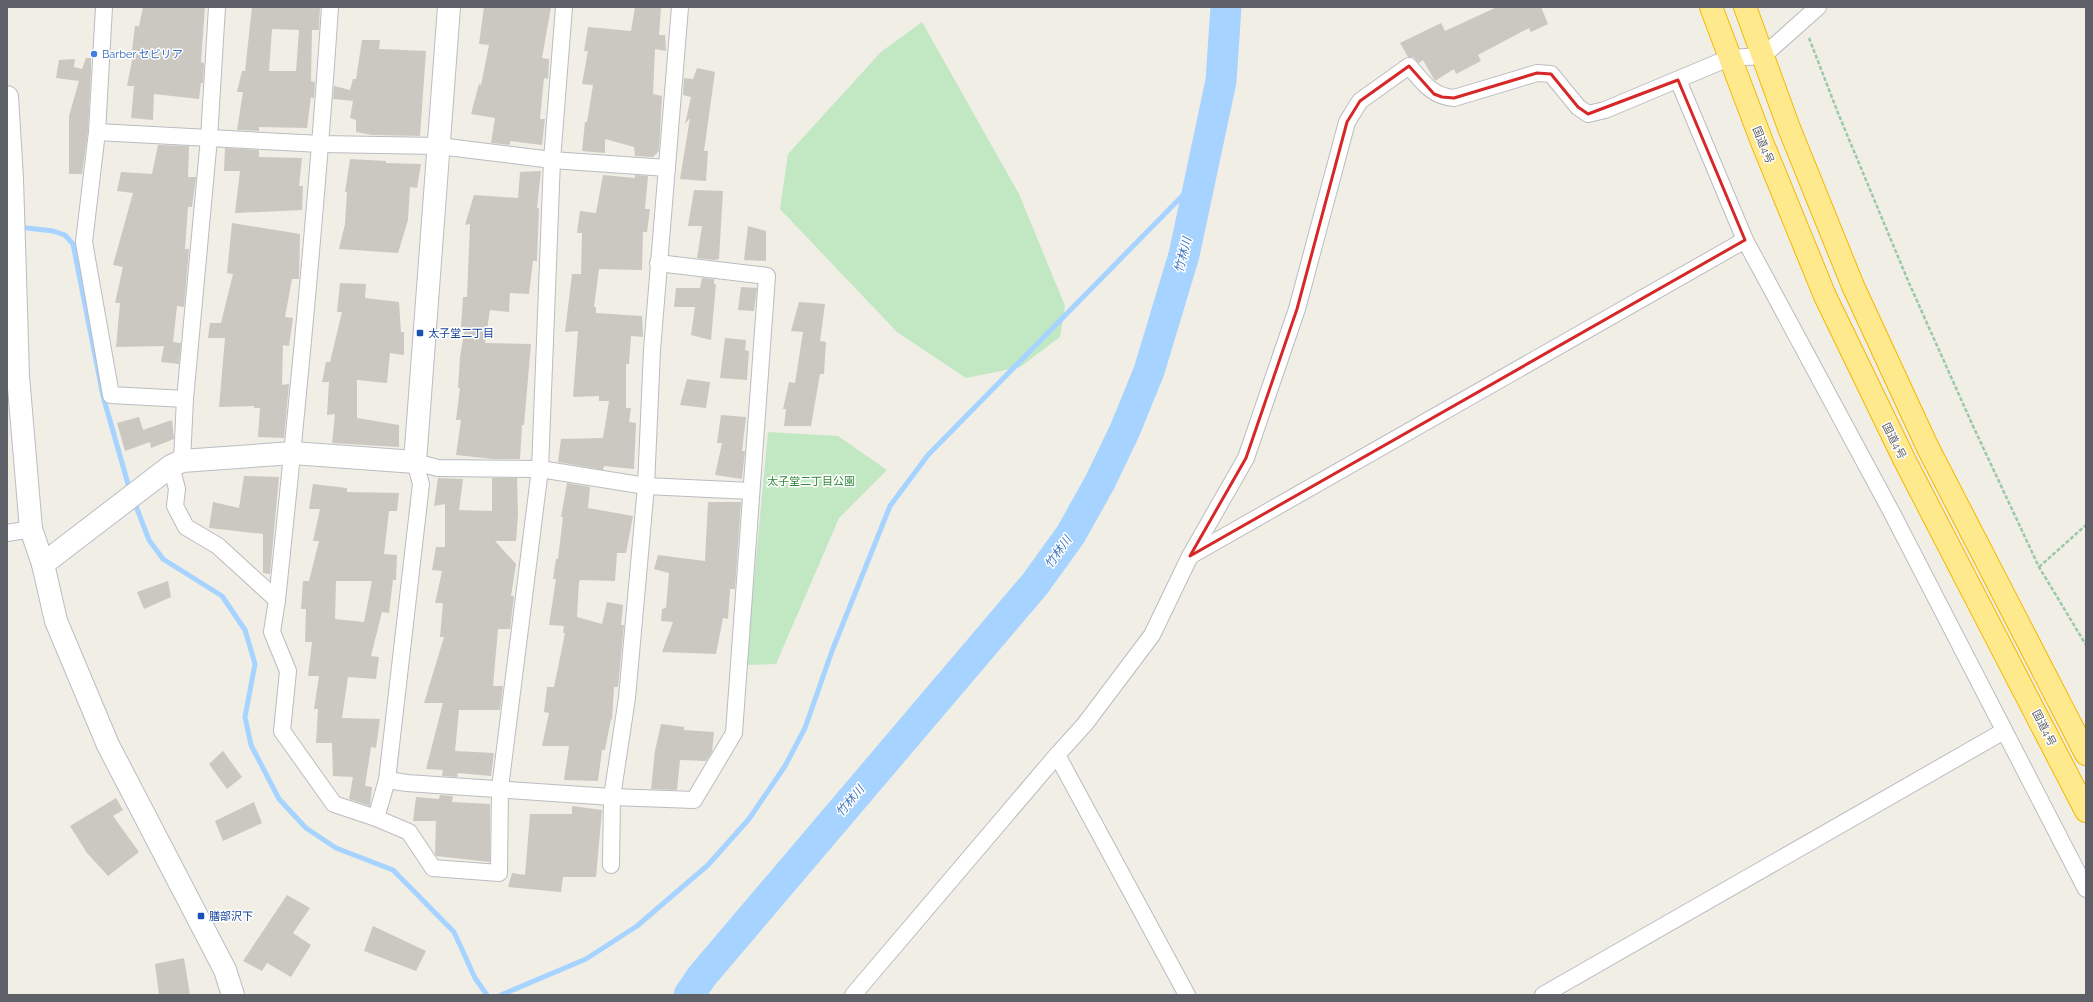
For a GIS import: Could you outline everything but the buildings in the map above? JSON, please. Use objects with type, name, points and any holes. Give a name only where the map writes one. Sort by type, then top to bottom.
[{"type":"highway","name":"国道4号","points":[[1711,7],[1729,58],[1825,296],[1870,394],[2086,811]]},
{"type":"highway","points":[[1745,7],[1789,128],[1850,279],[1897,382],[1928,448],[2086,754]]},
{"type":"street","points":[[104,7],[97,132],[84,242],[111,395],[185,399]]},
{"type":"street","points":[[217,7],[209,138],[185,399],[177,464],[175,506],[186,528],[218,546],[276,600]]},
{"type":"street","points":[[330,7],[321,144],[293,453],[272,632],[288,671],[282,731],[334,804],[376,818],[409,832],[433,868],[499,873],[500,788],[540,469],[552,160],[564,7]]},
{"type":"street","points":[[376,818],[387,780],[421,484],[415,462],[450,7]]},
{"type":"street","points":[[611,865],[612,797],[627,698],[646,486],[658,263],[680,7]]},
{"type":"street","points":[[852,995],[1085,724],[1152,635],[1190,556],[1246,458],[1297,309],[1347,122],[1360,101],[1409,66],[1434,94],[1442,97],[1454,98],[1537,73],[1551,74],[1578,107],[1588,114],[1605,110],[1729,58],[1763,56],[1818,7]]},
{"type":"street","points":[[1678,80],[1745,240],[1892,513],[2086,889]]},
{"type":"street","points":[[7,97],[14,238],[18,376],[31,529],[44,564],[56,622],[108,745],[225,970],[233,995]]},
{"type":"street","points":[[97,132],[321,144],[439,146],[552,160],[667,168]]},
{"type":"street","points":[[1190,556],[1745,240]]},
{"type":"street","points":[[387,780],[407,783],[500,788],[612,797],[694,800],[734,733],[767,276],[658,263]]},
{"type":"street","points":[[44,564],[177,464],[293,453],[415,462],[438,468],[540,469],[646,486],[751,491]]},
{"type":"street","points":[[7,533],[31,529]]},
{"type":"street","points":[[1543,995],[2004,731]]},
{"type":"street","points":[[1057,755],[1187,995]]},
{"type":"path","points":[[1802,21],[1838,113],[1909,283],[1973,426],[2039,567],[2086,645]]},
{"type":"path","points":[[2039,567],[2086,525]]},
{"type":"highlighted area","points":[[1409,66],[1434,94],[1442,97],[1454,98],[1537,73],[1551,74],[1578,107],[1588,114],[1678,80],[1745,240],[1190,556],[1246,458],[1297,309],[1347,122],[1360,101]]},
{"type":"green space","points":[[922,22],[1019,194],[1065,306],[1060,337],[1020,367],[966,378],[897,332],[780,209],[788,154],[881,52]]},
{"type":"green space","name":"太子堂二丁目公園","points":[[768,432],[838,436],[887,470],[839,518],[776,664],[746,665]]},
{"type":"waterway","name":"竹林川","points":[[689,995],[702,976],[1035,584],[1071,534],[1100,482],[1125,430],[1149,371],[1184,255],[1221,81],[1226,7]]},
{"type":"waterway","points":[[501,995],[586,959],[637,926],[708,865],[749,819],[785,766],[805,728],[832,651],[890,506],[928,455],[1194,184],[1200,180]]},
{"type":"waterway","points":[[18,227],[53,231],[65,235],[73,244],[103,396],[130,491]]},
{"type":"waterway","points":[[134,501],[149,540],[163,559],[222,596],[245,630],[255,664],[245,717],[251,745],[279,799],[306,828],[336,848],[393,870],[454,932],[475,978],[487,995]]},
{"type":"place","name":"Barber セビリア","points":[[94,54]]},
{"type":"place","name":"太子堂二丁目","points":[[420,333]]},
{"type":"place","name":"膳部沢下","points":[[201,916]]}]
